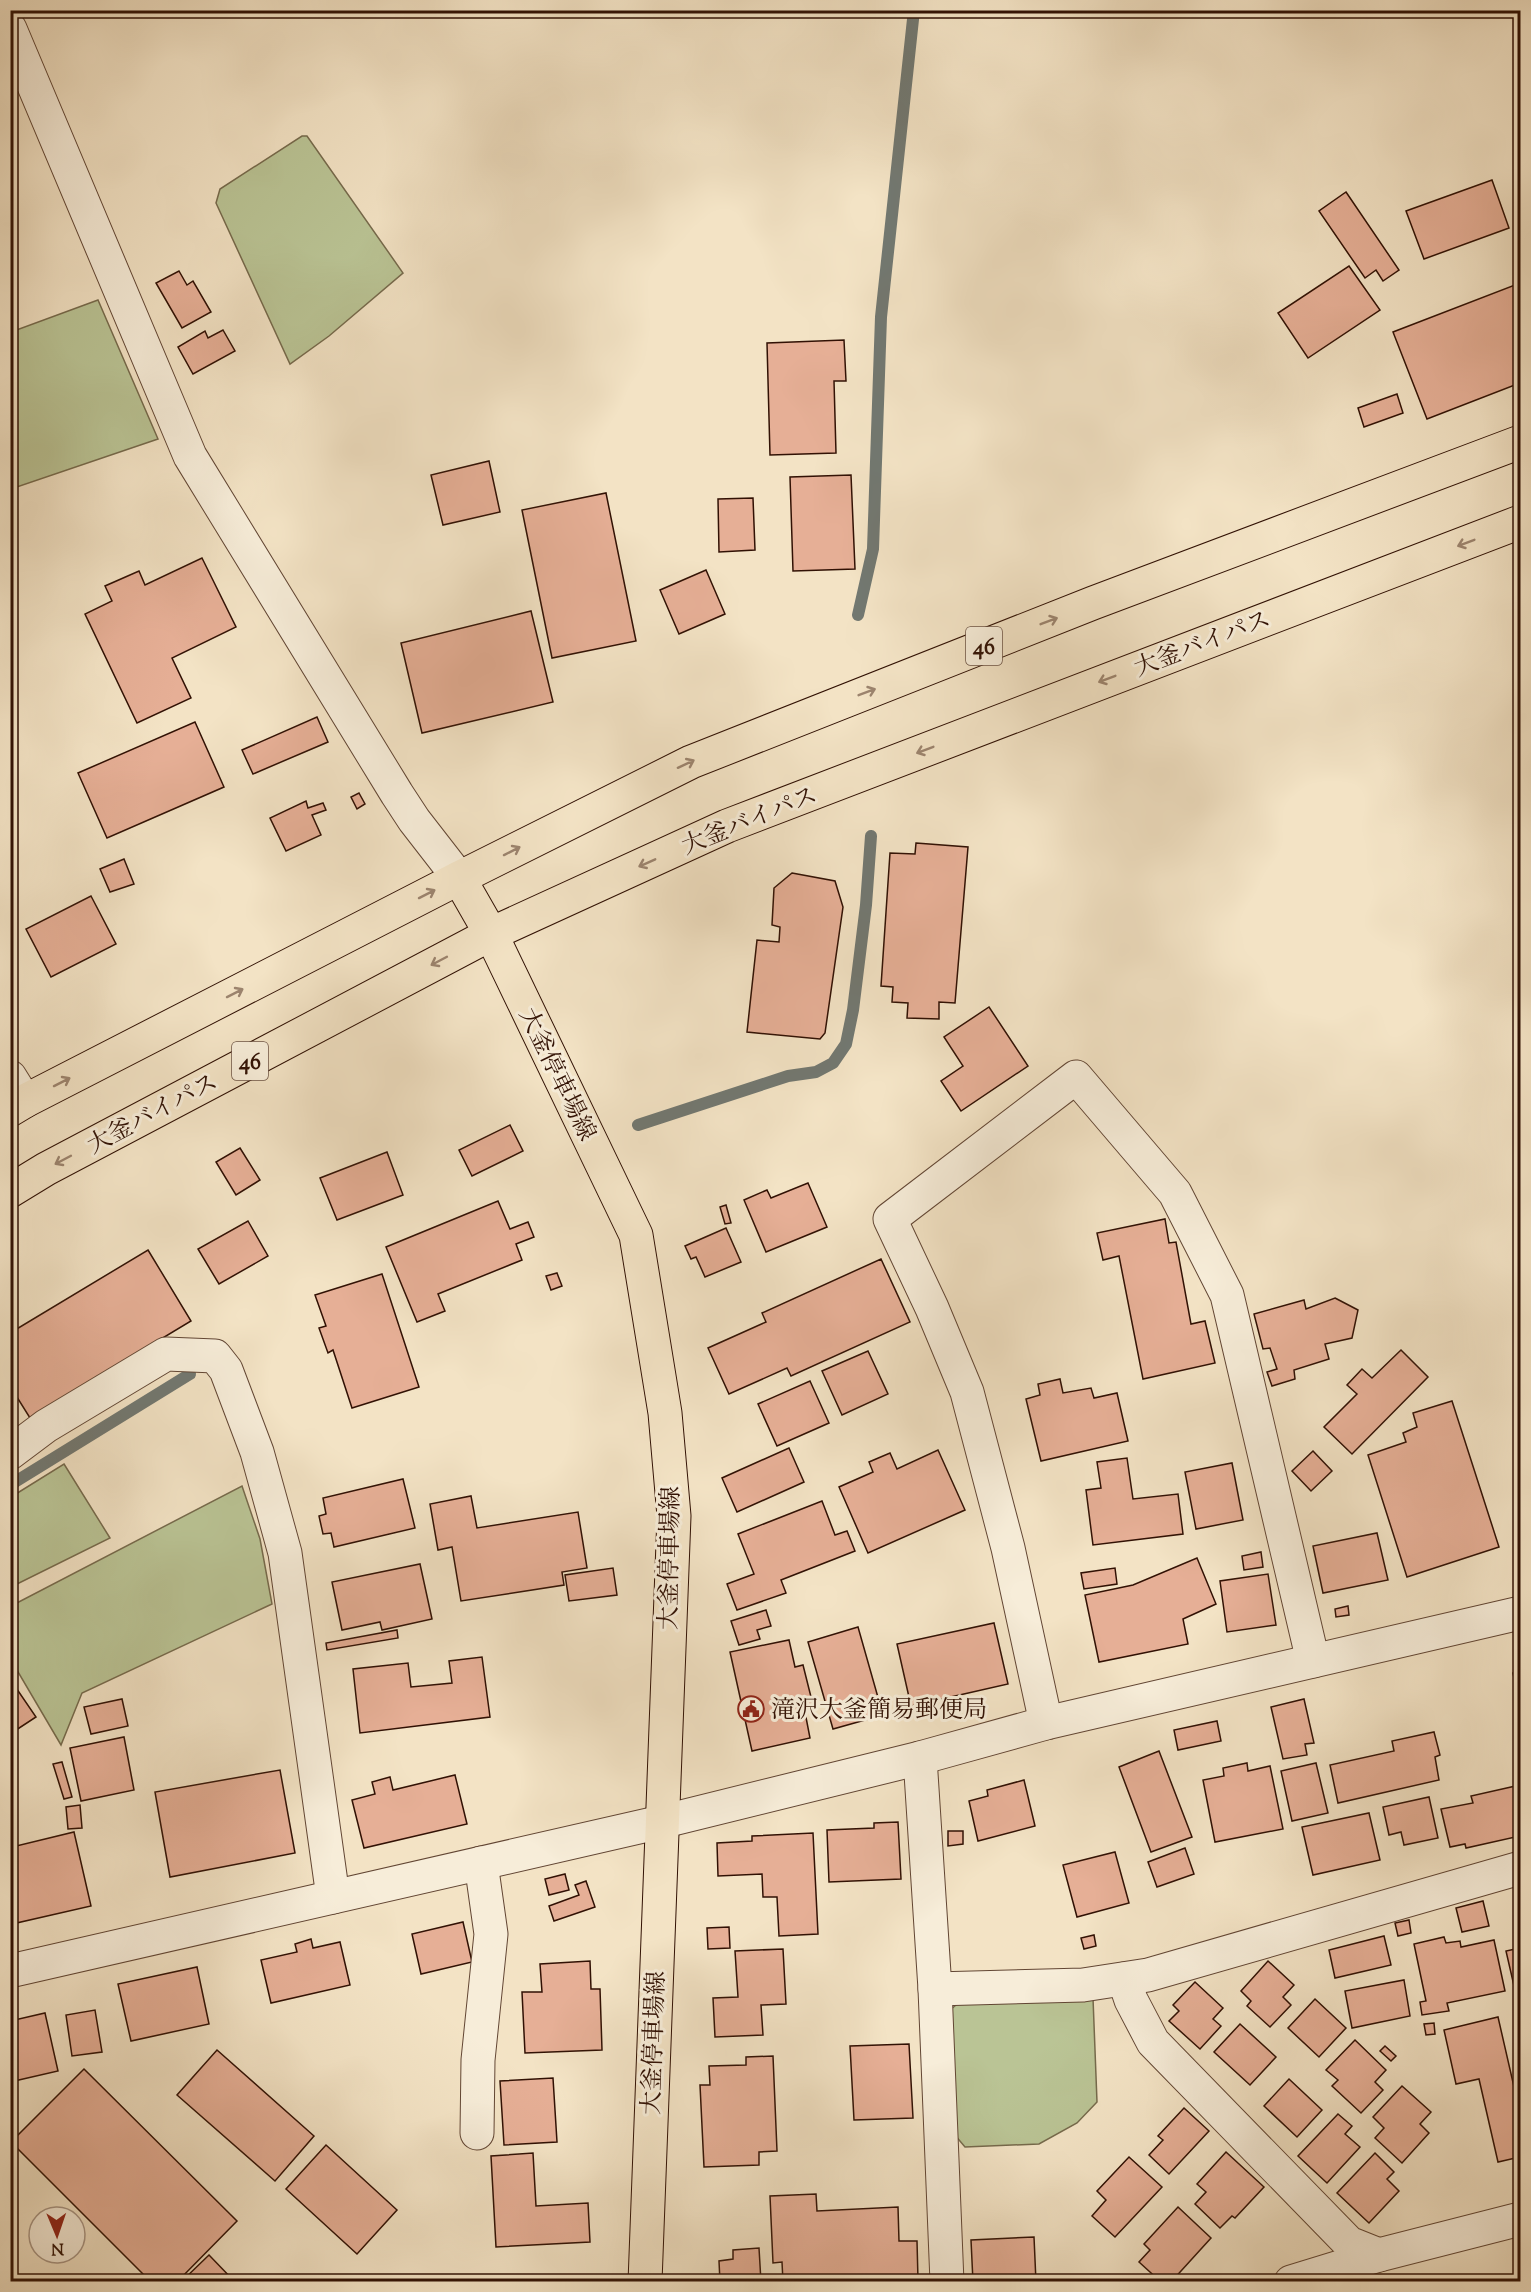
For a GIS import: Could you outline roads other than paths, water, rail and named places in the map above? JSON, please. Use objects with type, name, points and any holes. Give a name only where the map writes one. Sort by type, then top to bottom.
[{"type":"main road","name":"46","points":[[15,1096],[691,762],[1093,603],[1521,442]]},
{"type":"main road","name":"大釜バイパス","points":[[10,1191],[56,1163],[491,934],[728,826],[1521,522]]},
{"type":"main road","name":"大釜停車場線","points":[[459,878],[491,934],[636,1235],[665,1413],[674,1516],[645,2282]]},
{"type":"street","points":[[10,29],[190,456],[397,794],[459,878]]},
{"type":"street","points":[[1046,1723],[1008,1548],[967,1392],[932,1308],[890,1219],[1076,1077],[1175,1193],[1227,1295],[1313,1661]]},
{"type":"street","points":[[10,1453],[46,1426],[166,1354],[215,1356],[226,1370],[257,1452],[285,1553],[333,1897]]},
{"type":"street","points":[[10,1971],[661,1822],[920,1758],[1046,1723],[1521,1613]]},
{"type":"street","points":[[920,1758],[934,1989],[947,2282]]},
{"type":"street","points":[[477,2133],[478,2060],[491,1934],[481,1863]]},
{"type":"street","points":[[934,1989],[1083,1985],[1148,1975],[1521,1868]]},
{"type":"street","points":[[1124,1979],[1131,2000],[1153,2042],[1349,2242],[1379,2255]]},
{"type":"street","points":[[1291,2282],[1379,2255],[1521,2219]]},
{"type":"waterway","points":[[858,615],[873,549],[881,317],[914,10]]},
{"type":"waterway","points":[[638,1125],[788,1076],[816,1072],[833,1063],[846,1044],[853,1010],[866,905],[871,836]]},
{"type":"waterway","points":[[10,1485],[190,1374]]},
{"type":"place","name":"滝沢大釜簡易郵便局","points":[[751,1709]]}]
